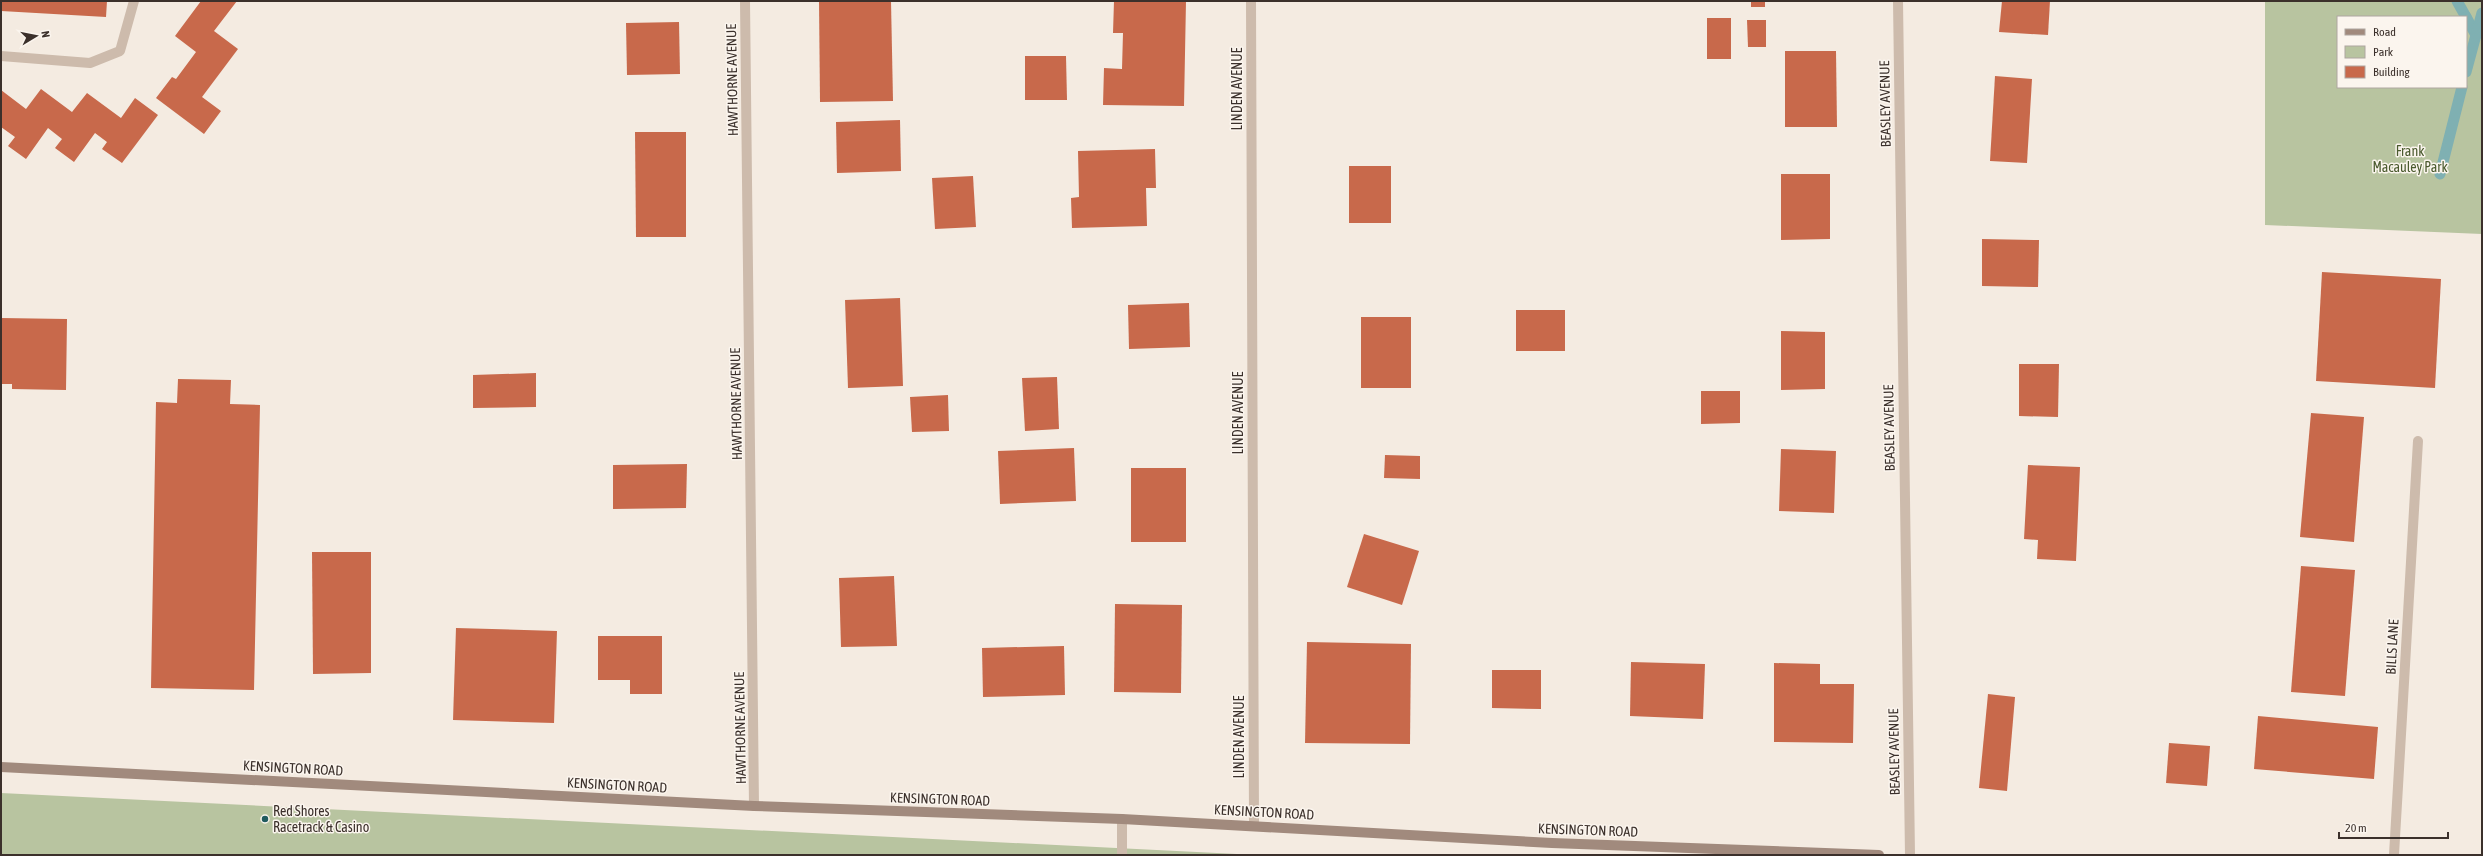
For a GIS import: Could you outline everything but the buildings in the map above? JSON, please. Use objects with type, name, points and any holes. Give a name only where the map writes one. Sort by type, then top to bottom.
[{"type":"street","points":[[1,56],[90,64],[120,51],[134,1]]},
{"type":"street","name":"HAWTHORNE AVENUE","points":[[745,1],[754,806]]},
{"type":"street","name":"LINDEN AVENUE","points":[[1250,1],[1254,826]]},
{"type":"street","name":"BEASLEY AVENUE","points":[[1898,1],[1910,855]]},
{"type":"street","name":"BILLS LANE","points":[[2394,855],[2418,441]]},
{"type":"street","name":"KENSINGTON ROAD","points":[[1,767],[754,806],[1122,819],[1552,843],[1879,855]]},
{"type":"street","points":[[1122,819],[1122,855]]},
{"type":"green space","name":"Frank Macauley Park","points":[[2265,1],[2482,1],[2482,234],[2265,225]]},
{"type":"green space","name":"Red Shores Racetrack & Casino","points":[[1,793],[1257,855],[1,855]]},
{"type":"waterway","points":[[2457,1],[2465,16]]},
{"type":"waterway","points":[[2467,68],[2482,13]]},
{"type":"waterway","points":[[2467,19],[2476,35]]},
{"type":"waterway","points":[[2440,174],[2462,88]]},
{"type":"place","name":"Red Shores Racetrack & Casino","points":[[265,819]]}]
